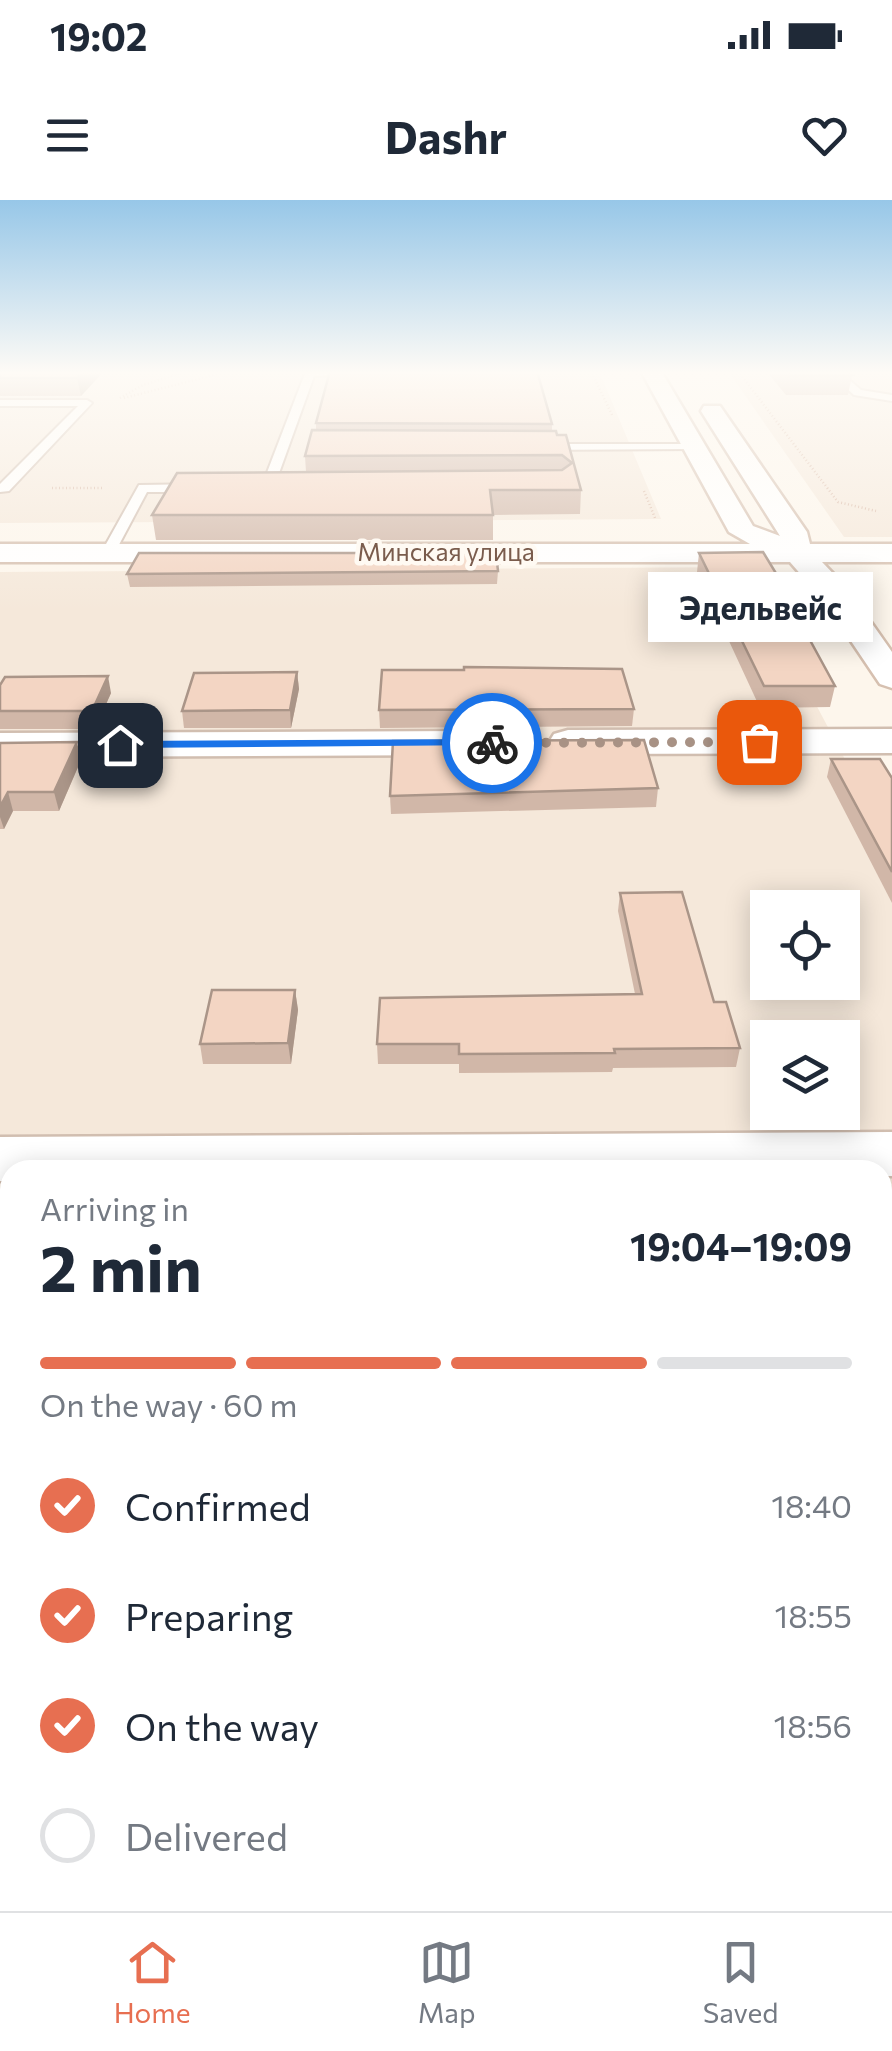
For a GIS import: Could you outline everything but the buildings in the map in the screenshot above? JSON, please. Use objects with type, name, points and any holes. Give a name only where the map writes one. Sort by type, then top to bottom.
[{"type":"main road","points":[[696,451],[744,532],[798,552]]},
{"type":"main road","points":[[745,451],[793,532],[798,552],[836,595],[892,677]]},
{"type":"main road","name":"Минская улица","points":[[0,554],[892,554]]},
{"type":"main road","points":[[540,742],[892,741]]},
{"type":"main road","points":[[0,746],[500,743]]},
{"type":"main road","points":[[0,1160],[892,1154]]},
{"type":"lane","points":[[3,488],[40,451]]},
{"type":"lane","points":[[268,487],[284,451]]},
{"type":"lane","points":[[232,488],[288,487]]},
{"type":"lane","points":[[108,554],[144,488],[215,488]]},
{"type":"path","points":[[799,451],[838,502],[892,514]]},
{"type":"path","points":[[3,488],[144,488]]},
{"type":"shaded area","points":[[0,451],[632,451],[661,519],[0,523]]},
{"type":"shaded area","points":[[784,451],[892,451],[892,537],[844,537]]},
{"type":"shaded area","points":[[743,567],[892,848],[892,1160],[0,1160],[0,572]]},
{"type":"way so far","points":[[492,743],[759,742]]},
{"type":"place","name":"Эдельвейс","points":[[759,742]]},
{"type":"route","points":[[120,745],[492,743]]}]
